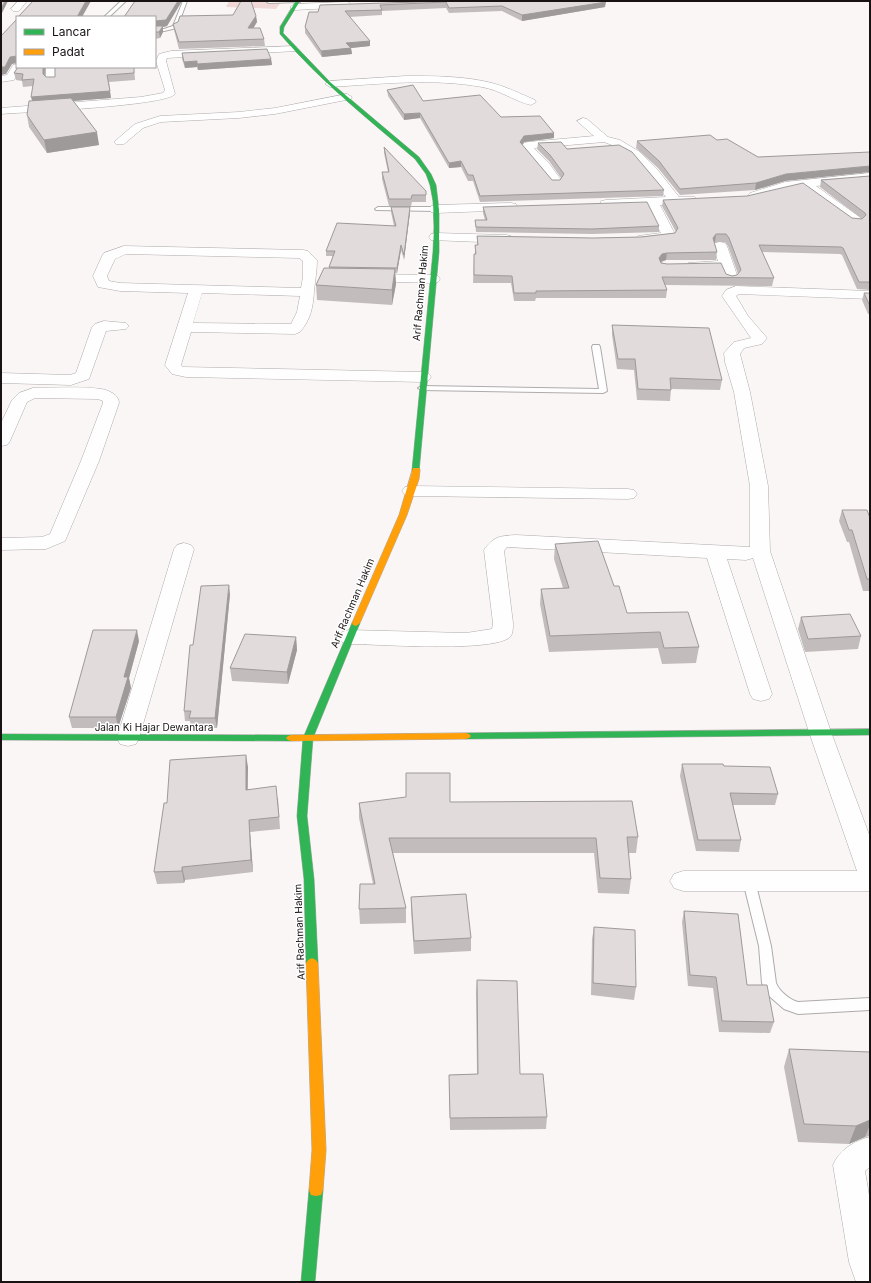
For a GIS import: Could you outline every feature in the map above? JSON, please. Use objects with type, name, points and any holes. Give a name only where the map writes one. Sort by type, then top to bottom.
[{"type":"main road","name":"Arif Rachman Hakim","points":[[297,3],[282,26],[281,33],[294,49],[330,84],[418,158],[427,172],[433,186],[436,209],[433,279],[417,442],[415,479],[403,515],[377,572],[308,738],[302,816],[309,879],[319,1150],[308,1282]]},
{"type":"main road","name":"Jalan Ki Hajar Dewantara","points":[[1,737],[308,738],[870,732]]},
{"type":"street","points":[[16,9],[23,1]]},
{"type":"street","points":[[297,3],[358,5]]},
{"type":"street","points":[[156,53],[170,54],[294,49]]},
{"type":"street","points":[[1,111],[147,100],[166,96],[170,94],[170,90],[161,61],[163,56],[170,54]]},
{"type":"street","points":[[1,79],[10,78],[15,62]]},
{"type":"street","points":[[51,68],[51,81]]},
{"type":"street","points":[[330,84],[432,79],[452,80],[484,84],[531,102]]},
{"type":"street","points":[[120,142],[139,126],[160,119],[239,115],[275,111],[347,97]]},
{"type":"street","points":[[584,121],[604,139]]},
{"type":"street","points":[[556,181],[544,165],[526,148],[528,145],[604,139],[614,140],[639,157],[675,200]]},
{"type":"street","points":[[744,197],[757,195],[785,186],[870,177]]},
{"type":"street","points":[[805,184],[856,221]]},
{"type":"street","points":[[598,205],[703,199]]},
{"type":"street","points":[[632,239],[668,236],[651,201]]},
{"type":"street","points":[[436,209],[527,207]]},
{"type":"street","points":[[436,237],[517,239]]},
{"type":"street","points":[[720,246],[736,290]]},
{"type":"street","points":[[184,327],[295,329],[300,324],[308,298],[307,292],[310,277],[310,260],[303,254],[129,250],[116,252],[109,256],[100,276],[102,284],[107,286],[307,292]]},
{"type":"street","points":[[681,266],[726,265]]},
{"type":"street","points":[[310,277],[326,277]]},
{"type":"street","points":[[357,278],[433,279]]},
{"type":"street","points":[[196,289],[173,365],[178,371],[423,383]]},
{"type":"street","points":[[870,295],[736,290],[729,296],[742,317],[759,338],[757,341],[739,345],[732,353],[733,362],[742,392],[759,486],[760,551],[820,732],[870,872]]},
{"type":"street","points":[[1,378],[78,379],[83,376],[100,327],[121,326]]},
{"type":"street","points":[[1,441],[20,400],[33,393],[101,394],[110,399],[111,403],[90,461],[58,537],[46,543],[1,544]]},
{"type":"street","points":[[411,491],[628,494]]},
{"type":"street","points":[[350,637],[466,640],[491,637],[502,633],[503,623],[494,550],[501,542],[516,541],[746,554],[760,551]]},
{"type":"street","points":[[128,738],[184,549]]},
{"type":"street","points":[[715,552],[761,694]]},
{"type":"street","points":[[683,881],[870,881]]},
{"type":"street","points":[[870,1152],[866,1152],[848,1165],[870,1277]]},
{"type":"lane","points":[[107,16],[124,1]]},
{"type":"lane","points":[[156,30],[175,28],[185,1]]},
{"type":"lane","points":[[269,2],[297,3]]},
{"type":"lane","points":[[378,209],[436,209]]},
{"type":"lane","points":[[423,383],[604,391],[596,347]]},
{"type":"lane","points":[[749,881],[765,946],[769,983],[773,991],[789,1005],[798,1008],[870,1004]]},
{"type":"shaded area","points":[[229,1],[282,1],[276,9],[226,7]]},
{"type":"building","points":[[1,1],[5,1],[1,9]]},
{"type":"building","points":[[33,1],[86,1],[78,16],[19,16]]},
{"type":"building","points":[[135,1],[178,1],[166,20],[156,21],[156,16],[125,16]]},
{"type":"building","points":[[241,1],[251,1],[256,16],[248,28],[260,28],[264,39],[179,42],[173,24],[178,22],[180,16],[233,15]]},
{"type":"building","points":[[450,1],[606,2],[522,15],[502,6],[449,8],[446,2],[380,5],[382,10],[345,11],[370,41],[346,43],[351,48],[321,51],[305,27],[309,12],[318,12],[320,5]]},
{"type":"building","points":[[16,20],[16,56],[10,57],[5,67],[1,67],[1,36]]},
{"type":"building","points":[[156,26],[163,26],[159,32],[156,32]]},
{"type":"building","points":[[267,49],[271,59],[197,64],[197,61],[184,62],[182,53]]},
{"type":"building","points":[[17,68],[43,68],[43,74],[46,77],[55,77],[55,68],[134,68],[134,73],[107,75],[110,91],[31,97],[34,79],[22,80],[23,74],[14,73]]},
{"type":"building","points":[[413,85],[423,101],[480,95],[501,117],[540,116],[554,133],[524,136],[520,142],[552,180],[560,180],[564,174],[550,155],[538,143],[561,142],[567,149],[619,145],[632,152],[664,190],[480,196],[473,175],[468,175],[461,161],[449,163],[420,113],[404,114],[387,90]]},
{"type":"building","points":[[71,98],[97,132],[44,140],[27,115],[29,101]]},
{"type":"building","points":[[710,135],[717,140],[727,139],[758,157],[870,152],[870,166],[786,174],[756,183],[680,189],[659,161],[637,141]]},
{"type":"building","points":[[384,147],[426,191],[426,195],[412,195],[411,199],[389,199],[382,172],[389,172]]},
{"type":"building","points":[[870,176],[870,282],[859,282],[843,248],[841,247],[759,245],[774,278],[662,277],[667,290],[536,291],[536,293],[514,293],[512,276],[474,275],[474,254],[476,254],[475,245],[478,245],[477,236],[593,238],[641,237],[675,233],[678,228],[663,200],[747,196],[803,183],[852,218],[862,219],[866,215],[821,180]],"holes":[[[716,234],[726,234],[729,238],[741,270],[737,275],[732,276],[726,274],[721,263],[661,263],[659,258],[662,254],[667,253],[717,252],[713,238]]]},
{"type":"building","points":[[647,202],[659,226],[592,229],[476,227],[475,220],[487,220],[483,207]]},
{"type":"building","points":[[391,207],[410,207],[404,255],[401,245],[397,268],[329,267],[335,251],[326,251],[337,223],[396,226]]},
{"type":"building","points":[[324,268],[395,269],[392,290],[316,285]]},
{"type":"building","points":[[864,293],[870,293],[870,306]]},
{"type":"building","points":[[612,325],[709,328],[722,380],[670,378],[671,390],[638,389],[635,359],[618,359]]},
{"type":"building","points":[[842,510],[867,510],[870,518],[870,579],[867,579],[852,530],[849,530]]},
{"type":"building","points":[[598,541],[614,586],[619,586],[627,613],[688,612],[699,647],[664,648],[660,632],[550,636],[541,589],[569,588],[555,544]]},
{"type":"building","points":[[229,585],[215,718],[189,718],[191,711],[184,711],[190,645],[193,645],[201,586]]},
{"type":"building","points":[[850,614],[861,636],[808,639],[801,617]]},
{"type":"building","points":[[93,630],[137,630],[124,677],[128,677],[116,717],[69,717]]},
{"type":"building","points":[[245,634],[296,637],[287,672],[230,668]]},
{"type":"building","points":[[246,755],[246,790],[276,786],[279,817],[249,820],[251,860],[182,867],[182,871],[154,872],[164,803],[167,803],[170,760]]},
{"type":"building","points":[[682,764],[723,764],[724,766],[770,767],[778,794],[730,793],[741,840],[698,840]]},
{"type":"building","points":[[406,773],[450,773],[450,802],[632,801],[638,837],[627,837],[631,879],[600,878],[596,838],[389,838],[406,908],[359,909],[360,884],[375,884],[359,803],[406,797]]},
{"type":"building","points":[[466,894],[471,938],[414,941],[411,897]]},
{"type":"building","points":[[684,911],[738,914],[747,985],[767,985],[774,1022],[722,1021],[716,977],[690,975]]},
{"type":"building","points":[[594,927],[635,930],[636,987],[593,983]]},
{"type":"building","points":[[477,980],[517,981],[520,1074],[543,1074],[547,1117],[450,1118],[449,1075],[478,1074]]},
{"type":"building","points":[[789,1049],[870,1052],[870,1120],[856,1126],[804,1124]]},
{"type":"traffic: fast","points":[[298,1],[282,27],[281,33],[296,51],[329,83],[417,158],[432,181],[435,193],[436,210],[436,252],[416,470]]},
{"type":"traffic: fast","points":[[312,963],[309,879],[302,816],[308,738],[356,623]]},
{"type":"traffic: fast","points":[[466,736],[870,732]]},
{"type":"traffic: fast","points":[[1,737],[291,738]]},
{"type":"traffic: fast","points":[[308,1282],[316,1190]]},
{"type":"traffic: slow","points":[[356,623],[403,515],[415,479],[416,470]]},
{"type":"traffic: slow","points":[[291,738],[466,736]]},
{"type":"traffic: slow","points":[[312,963],[319,1150],[316,1190]]}]
